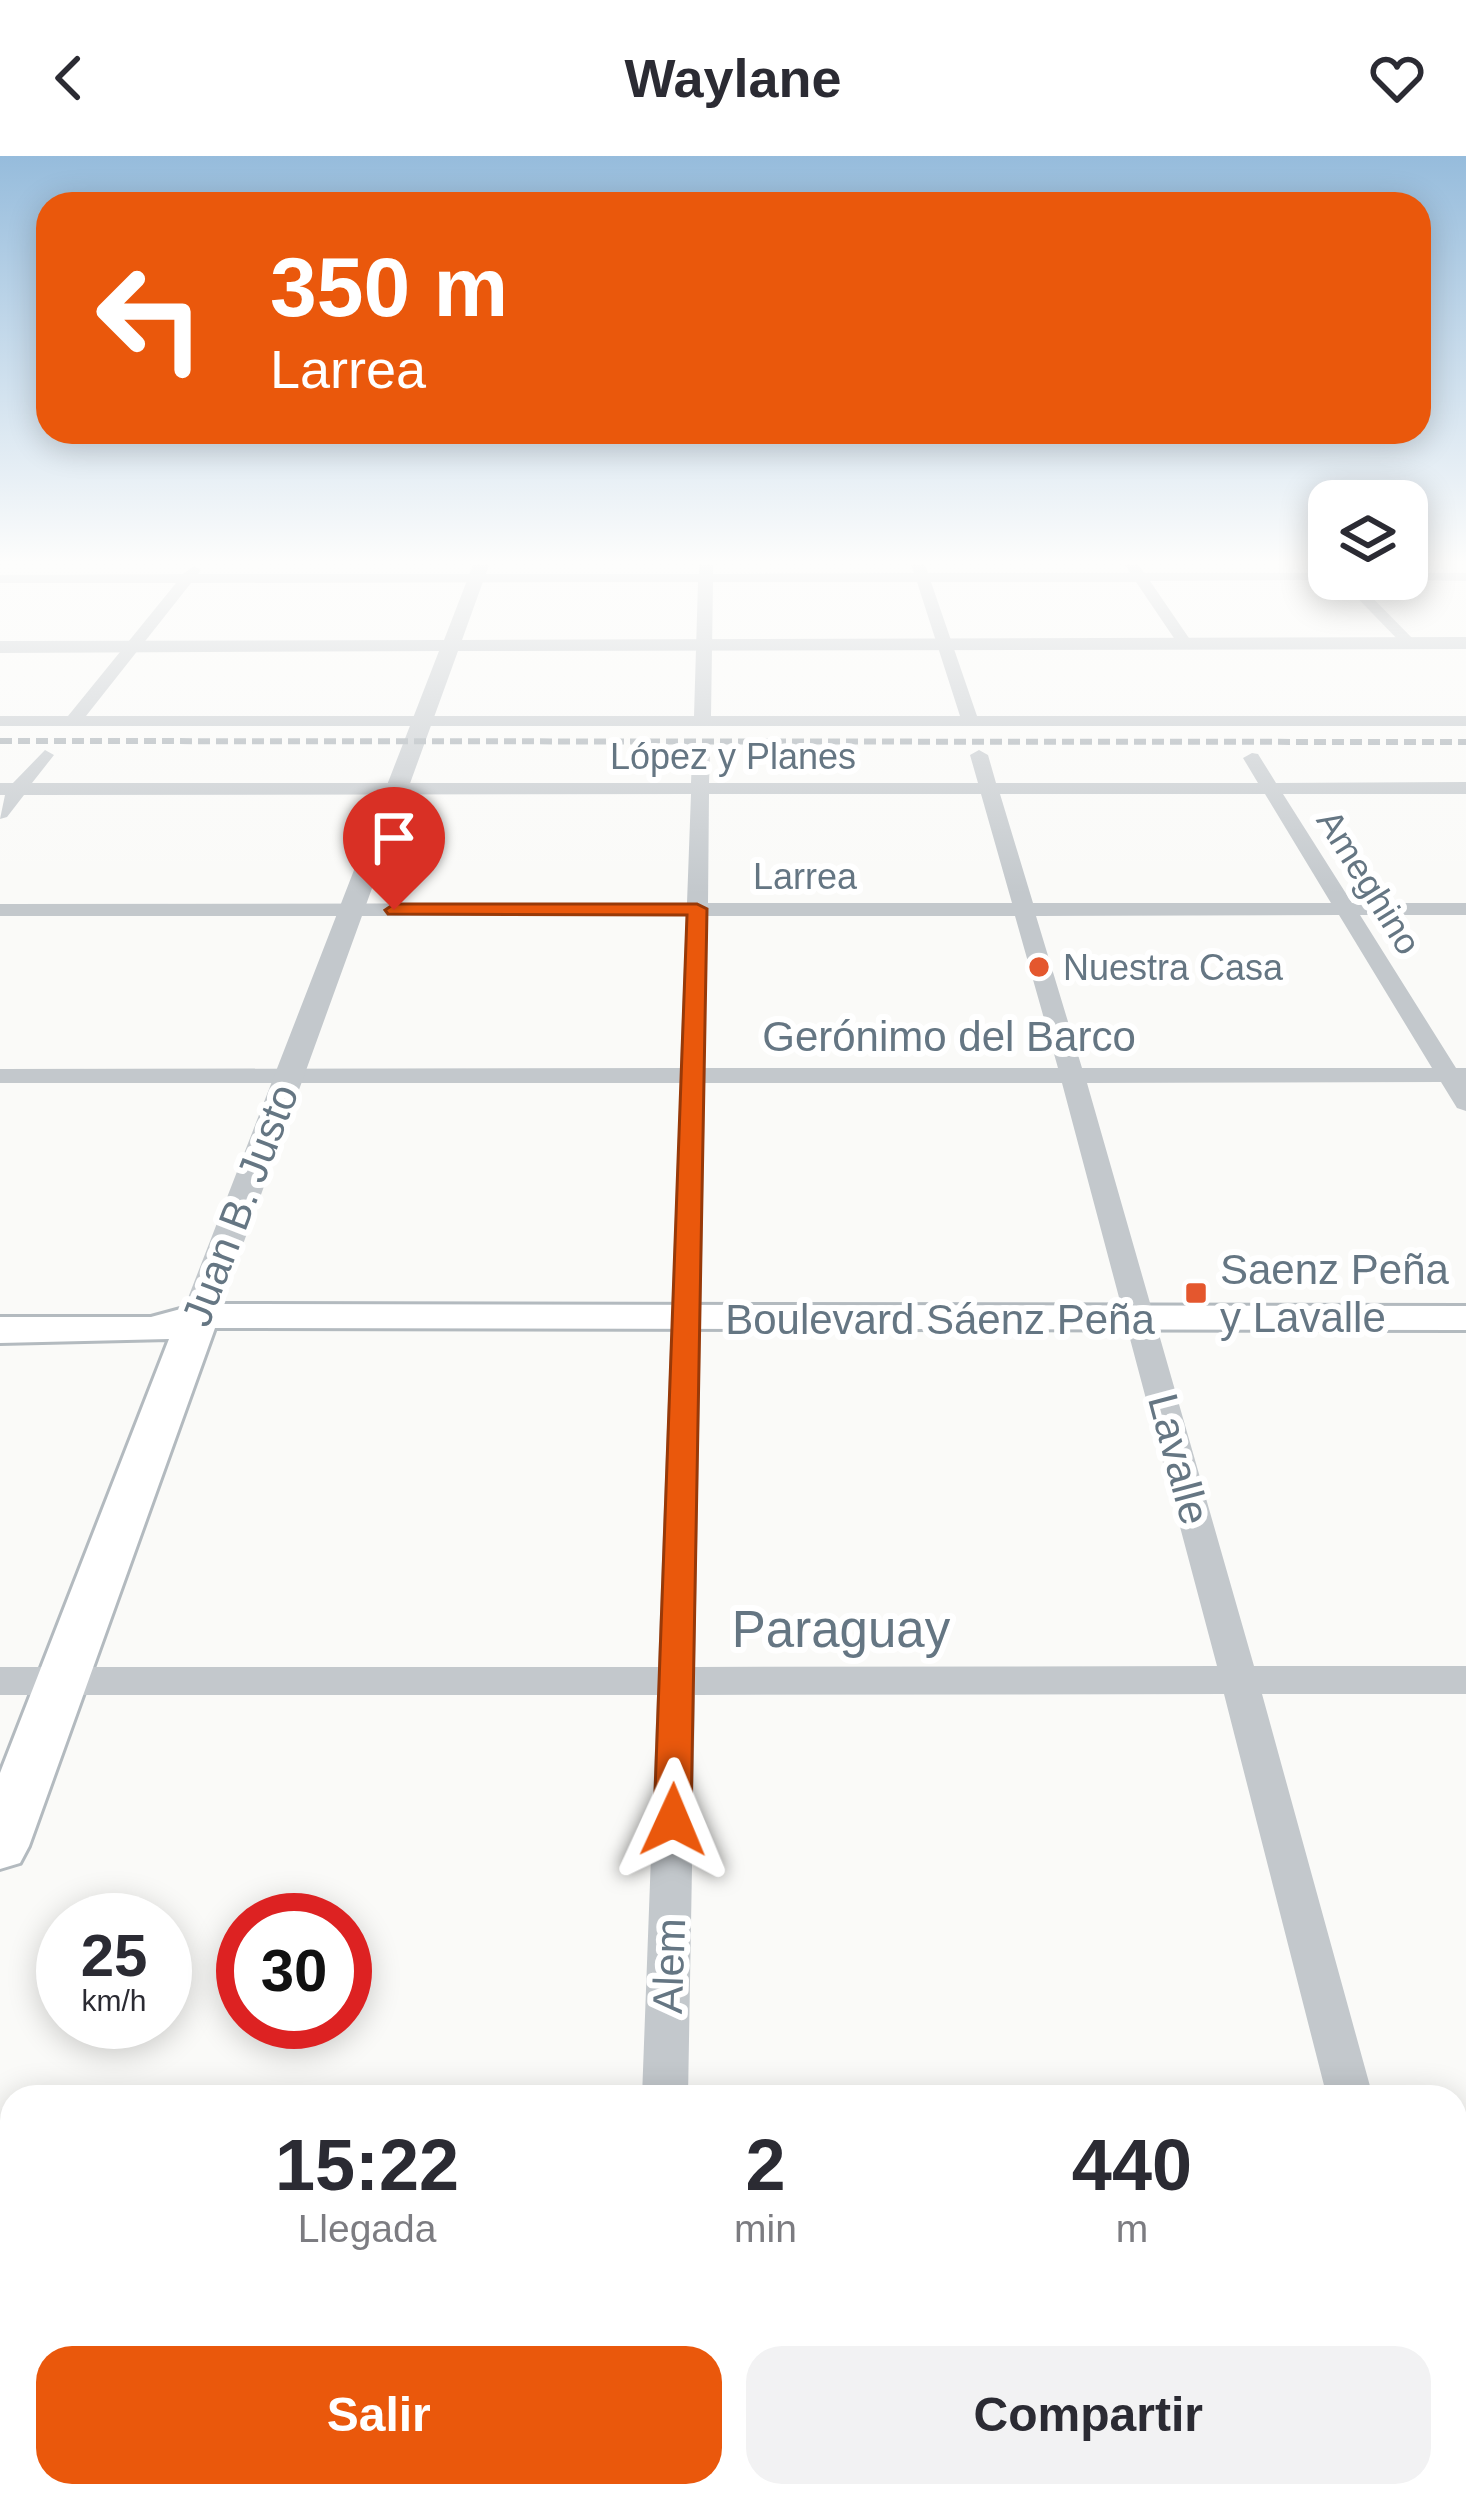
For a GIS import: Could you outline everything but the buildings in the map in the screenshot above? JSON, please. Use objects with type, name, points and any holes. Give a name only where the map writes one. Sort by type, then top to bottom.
[{"type":"main road","name":"Boulevard Sáenz Peña","points":[[0,1304],[164,1304],[199,1316]]},
{"type":"main road","name":"Boulevard Sáenz Peña","points":[[0,1330],[154,1330],[199,1316],[1466,1318]]},
{"type":"main road","name":"Juan B. Justo","points":[[0,1846],[199,1316]]},
{"type":"street","points":[[73,721],[110,675]]},
{"type":"street","name":"Juan B. Justo","points":[[199,1316],[439,675]]},
{"type":"street","points":[[702,721],[703,675]]},
{"type":"street","points":[[954,675],[970,721]]},
{"type":"street","points":[[0,721],[1466,721]]},
{"type":"street","points":[[0,813],[9,789],[45,755]]},
{"type":"street","name":"Lavalle","points":[[979,755],[1143,1319],[1346,2085]]},
{"type":"street","name":"Ameghino","points":[[1252,758],[1457,1075],[1466,1103]]},
{"type":"street","name":"López y Planes","points":[[9,789],[397,789],[700,772],[990,788],[1466,788]]},
{"type":"street","name":"Alem","points":[[665,2085],[700,772]]},
{"type":"street","name":"Larrea","points":[[0,910],[1466,909]]},
{"type":"street","name":"Gerónimo del Barco","points":[[0,1076],[1457,1075]]},
{"type":"street","name":"Paraguay","points":[[0,1681],[1466,1680]]},
{"type":"railway","points":[[0,741],[1466,742]]},
{"type":"place","name":"Nuestra Casa","points":[[1039,967]]},
{"type":"place","name":"Saenz Peña y Lavalle","points":[[1196,1293]]},
{"type":"route","points":[[394,910],[697,909],[673,1820]]}]
